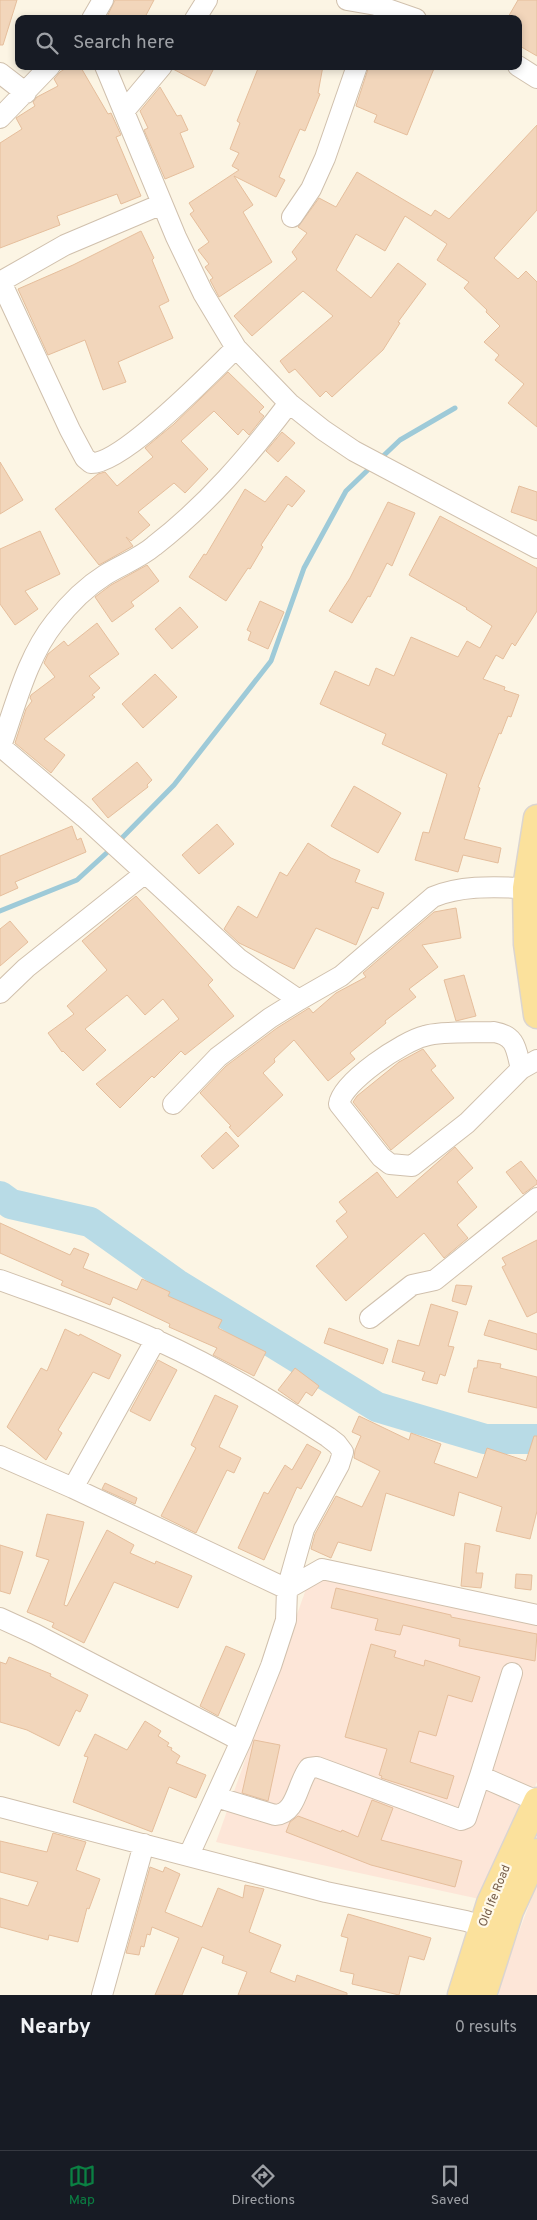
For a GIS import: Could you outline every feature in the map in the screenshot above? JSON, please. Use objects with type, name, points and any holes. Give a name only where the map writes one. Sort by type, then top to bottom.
[{"type":"main road","points":[[537,818],[526,888],[527,944],[537,1015]]},
{"type":"main road","name":"Old Ife Road","points":[[461,1995],[490,1903],[537,1801]]},
{"type":"main road","name":"Old Ife Road","points":[[483,1995],[510,1911],[537,1852]]},
{"type":"street","points":[[94,15],[103,0]]},
{"type":"street","points":[[198,15],[207,0]]},
{"type":"street","points":[[347,0],[401,15]]},
{"type":"street","points":[[522,69],[537,78]]},
{"type":"street","points":[[0,118],[46,70]]},
{"type":"street","points":[[107,70],[125,110],[162,204],[203,293],[236,348],[289,403],[323,430],[354,451],[537,548]]},
{"type":"street","points":[[125,110],[159,70]]},
{"type":"street","points":[[292,217],[311,189],[325,158],[356,70]]},
{"type":"street","points":[[0,73],[26,93]]},
{"type":"street","points":[[162,204],[65,245],[0,282],[85,458],[91,463],[101,461],[139,438],[188,395],[236,348]]},
{"type":"street","points":[[289,403],[244,460],[209,500],[152,548],[104,576],[84,592],[55,622],[36,649],[0,746],[84,817],[144,874],[239,958],[299,1000]]},
{"type":"street","points":[[0,993],[26,968],[144,874]]},
{"type":"street","points":[[173,1104],[218,1056],[270,1018],[341,976],[433,897],[450,890],[492,886],[526,888]]},
{"type":"street","points":[[503,1033],[514,1041],[529,1064],[467,1123],[412,1166],[390,1164],[381,1157],[338,1104],[344,1091],[352,1081],[409,1042],[425,1035],[503,1033]]},
{"type":"street","points":[[370,1318],[412,1285],[435,1280],[537,1198]]},
{"type":"street","points":[[0,1280],[156,1339],[268,1397],[328,1437],[343,1452],[339,1465],[304,1529],[286,1589],[286,1620],[271,1666],[241,1741],[189,1855]]},
{"type":"street","points":[[72,1488],[156,1339]]},
{"type":"street","points":[[0,1456],[286,1589]]},
{"type":"street","points":[[286,1589],[322,1569],[537,1615]]},
{"type":"street","points":[[0,1618],[35,1634],[241,1741]]},
{"type":"street","points":[[216,1797],[275,1815],[283,1815],[289,1810],[309,1768],[317,1767],[461,1820],[466,1818],[470,1812],[512,1673]]},
{"type":"street","points":[[480,1776],[537,1801]]},
{"type":"street","points":[[0,1807],[326,1892],[482,1926]]},
{"type":"street","points":[[102,1995],[144,1844]]},
{"type":"shaded area","points":[[311,1575],[537,1621],[537,1782],[484,1900],[216,1842]]},
{"type":"shaded area","points":[[537,1884],[537,1995],[499,1995],[499,1984]]},
{"type":"building","points":[[0,0],[17,0],[3,45],[0,45]]},
{"type":"building","points":[[115,0],[154,0],[146,15],[108,15]]},
{"type":"building","points":[[518,0],[537,0],[537,56],[522,47],[522,15],[509,15]]},
{"type":"building","points":[[63,70],[82,70],[108,114],[111,113],[121,135],[116,137],[141,196],[121,204],[117,194],[57,216],[60,225],[0,248],[0,143],[22,129],[16,118],[35,106],[33,102],[37,97],[58,86],[54,79]]},
{"type":"building","points":[[175,70],[213,70],[205,86]]},
{"type":"building","points":[[257,70],[322,70],[318,93],[320,94],[305,131],[300,129],[279,177],[285,180],[276,197],[234,176],[253,205],[243,212],[272,262],[219,297],[210,280],[213,278],[205,267],[209,264],[198,250],[209,242],[190,214],[194,211],[189,203],[239,170],[232,166],[239,153],[230,149],[240,123],[237,121]]},
{"type":"building","points":[[368,70],[433,70],[407,135],[374,122],[377,115],[356,106]]},
{"type":"building","points":[[160,87],[177,116],[181,115],[188,130],[180,133],[194,167],[165,179],[144,130],[148,128],[140,111]]},
{"type":"building","points":[[537,125],[537,210],[494,258],[518,279],[526,271],[537,282],[537,427],[508,403],[524,384],[495,360],[499,355],[484,342],[500,326],[486,312],[487,310],[464,288],[469,282],[437,260],[447,244],[405,216],[385,251],[356,234],[336,270],[371,298],[398,263],[426,284],[398,322],[400,323],[383,350],[332,397],[326,391],[320,397],[295,369],[289,373],[280,361],[333,316],[303,291],[252,336],[234,316],[297,259],[292,252],[307,233],[298,227],[319,198],[336,207],[357,172],[431,216],[435,210],[449,219]]},
{"type":"building","points":[[141,231],[154,258],[152,260],[169,301],[159,306],[173,338],[118,362],[126,382],[103,390],[85,340],[48,355],[18,289],[73,265]]},
{"type":"building","points":[[228,372],[264,407],[259,412],[264,416],[249,435],[243,429],[238,435],[214,411],[181,441],[208,469],[185,493],[174,483],[138,512],[150,525],[131,541],[126,537],[133,546],[99,565],[55,509],[98,474],[105,472],[117,486],[153,457],[145,448],[174,424]]},
{"type":"building","points":[[282,432],[295,443],[278,462],[266,451]]},
{"type":"building","points":[[0,462],[23,500],[0,514]]},
{"type":"building","points":[[286,476],[305,491],[292,507],[288,504],[261,545],[263,547],[250,569],[248,568],[226,601],[189,577],[204,554],[206,555],[245,489],[265,502]]},
{"type":"building","points":[[519,486],[537,492],[537,521],[511,512]]},
{"type":"building","points":[[388,502],[415,513],[392,566],[387,563],[370,597],[368,596],[352,623],[329,611],[350,578]]},
{"type":"building","points":[[440,516],[537,568],[537,611],[515,646],[512,643],[503,659],[496,655],[483,679],[505,687],[504,690],[519,695],[511,717],[508,716],[501,734],[499,733],[478,787],[480,788],[464,839],[501,848],[498,863],[463,855],[458,872],[415,860],[423,832],[429,833],[447,774],[382,744],[386,734],[320,704],[335,671],[369,686],[376,668],[394,676],[411,637],[458,657],[467,641],[480,648],[492,626],[467,608],[409,575]]},
{"type":"building","points":[[40,531],[60,574],[25,591],[38,609],[15,625],[0,604],[0,549]]},
{"type":"building","points":[[147,565],[159,581],[131,602],[134,606],[112,622],[95,597],[111,585]]},
{"type":"building","points":[[260,601],[284,612],[268,649],[248,640],[251,632],[247,630]]},
{"type":"building","points":[[180,607],[198,627],[172,649],[155,629]]},
{"type":"building","points":[[97,623],[119,654],[89,676],[100,688],[92,695],[95,697],[44,739],[65,755],[51,773],[15,743],[26,709],[32,701],[31,695],[55,677],[44,663],[48,654],[64,641],[68,646]]},
{"type":"building","points":[[155,674],[177,697],[143,728],[122,704]]},
{"type":"building","points":[[137,762],[152,780],[147,785],[148,787],[108,818],[92,799]]},
{"type":"building","points":[[354,786],[401,813],[378,853],[331,826]]},
{"type":"building","points":[[217,824],[234,844],[199,874],[182,855]]},
{"type":"building","points":[[72,826],[77,840],[81,838],[86,852],[15,882],[18,888],[0,896],[0,856]]},
{"type":"building","points":[[308,843],[331,858],[360,870],[355,882],[384,893],[378,909],[372,907],[356,945],[316,928],[294,969],[239,943],[224,929],[238,906],[257,918],[280,872],[287,876]]},
{"type":"building","points":[[136,896],[213,980],[208,985],[234,1016],[185,1055],[181,1051],[154,1078],[152,1076],[120,1108],[96,1084],[179,1019],[163,999],[145,1015],[127,995],[85,1029],[106,1050],[83,1071],[62,1052],[48,1033],[74,1014],[67,1006],[107,970],[82,941]]},
{"type":"building","points":[[456,908],[461,938],[422,945],[438,967],[409,989],[416,997],[385,1021],[386,1023],[350,1053],[355,1059],[328,1081],[294,1040],[274,1059],[275,1062],[263,1073],[283,1095],[238,1137],[229,1127],[231,1126],[200,1093],[226,1066],[277,1028],[309,1008],[313,1013],[336,993],[366,977],[363,973],[434,912]]},
{"type":"building","points":[[10,921],[28,942],[0,966],[0,929]]},
{"type":"building","points":[[464,975],[476,1016],[456,1021],[444,980]]},
{"type":"building","points":[[423,1049],[436,1066],[431,1070],[454,1098],[391,1150],[353,1102],[357,1096],[399,1062]]},
{"type":"building","points":[[226,1132],[239,1146],[213,1169],[201,1156]]},
{"type":"building","points":[[455,1147],[473,1168],[457,1182],[477,1207],[457,1225],[468,1238],[444,1258],[424,1233],[346,1301],[316,1266],[348,1237],[336,1221],[347,1212],[339,1202],[377,1172],[397,1198]]},
{"type":"building","points":[[521,1161],[537,1181],[537,1184],[523,1194],[506,1172]]},
{"type":"building","points":[[0,1223],[70,1255],[74,1248],[89,1254],[83,1268],[137,1290],[142,1279],[170,1292],[168,1296],[222,1320],[218,1328],[266,1352],[254,1376],[213,1355],[217,1348],[169,1327],[170,1324],[113,1297],[110,1305],[61,1285],[63,1281],[0,1253]]},
{"type":"building","points":[[537,1240],[537,1312],[527,1317],[502,1267],[506,1265],[502,1258]]},
{"type":"building","points":[[456,1285],[472,1286],[466,1305],[452,1301]]},
{"type":"building","points":[[431,1304],[458,1312],[448,1346],[454,1347],[445,1376],[440,1374],[437,1384],[422,1380],[425,1372],[392,1362],[398,1340],[419,1346]]},
{"type":"building","points":[[489,1320],[537,1334],[537,1350],[484,1335]]},
{"type":"building","points":[[329,1328],[388,1349],[383,1364],[324,1343]]},
{"type":"building","points":[[65,1329],[79,1336],[80,1334],[121,1355],[109,1379],[93,1372],[58,1430],[62,1433],[46,1460],[7,1427],[41,1368],[47,1371]]},
{"type":"building","points":[[158,1360],[177,1370],[150,1421],[130,1411]]},
{"type":"building","points":[[478,1360],[501,1364],[500,1368],[537,1377],[537,1408],[468,1392]]},
{"type":"building","points":[[295,1368],[319,1386],[312,1396],[306,1392],[298,1404],[278,1390]]},
{"type":"building","points":[[215,1395],[238,1406],[219,1447],[241,1458],[234,1473],[227,1470],[196,1533],[161,1516],[196,1448],[191,1445]]},
{"type":"building","points":[[359,1416],[409,1440],[411,1433],[441,1444],[434,1463],[477,1478],[487,1448],[526,1461],[534,1436],[537,1436],[537,1511],[530,1539],[496,1531],[502,1507],[459,1492],[454,1516],[386,1493],[371,1551],[338,1542],[331,1558],[311,1549],[315,1534],[336,1496],[362,1507],[380,1471],[354,1458],[361,1436],[352,1432]]},
{"type":"building","points":[[307,1444],[321,1452],[301,1489],[297,1487],[264,1560],[238,1548],[264,1492],[268,1494],[285,1465],[292,1470]]},
{"type":"building","points":[[105,1483],[137,1498],[135,1504],[102,1489]]},
{"type":"building","points":[[47,1514],[84,1522],[64,1605],[67,1606],[107,1530],[134,1545],[130,1553],[155,1564],[156,1561],[192,1576],[178,1608],[114,1582],[84,1643],[52,1627],[54,1623],[27,1612],[49,1560],[36,1556]]},
{"type":"building","points":[[465,1543],[480,1546],[476,1573],[483,1573],[481,1588],[461,1586]]},
{"type":"building","points":[[0,1545],[23,1552],[10,1594],[0,1591]]},
{"type":"building","points":[[516,1574],[532,1575],[531,1590],[515,1588]]},
{"type":"building","points":[[336,1588],[451,1615],[451,1617],[537,1634],[535,1661],[459,1646],[460,1639],[403,1625],[400,1635],[375,1630],[378,1619],[331,1608]]},
{"type":"building","points":[[371,1644],[396,1651],[394,1657],[424,1666],[425,1660],[480,1677],[472,1702],[448,1695],[436,1736],[419,1731],[410,1762],[454,1776],[447,1799],[381,1778],[382,1776],[379,1775],[387,1749],[345,1737]]},
{"type":"building","points":[[226,1646],[245,1654],[218,1716],[200,1706]]},
{"type":"building","points":[[9,1657],[51,1674],[50,1676],[88,1695],[80,1712],[76,1710],[59,1746],[27,1730],[0,1722],[0,1662],[6,1664]]},
{"type":"building","points":[[145,1721],[161,1731],[158,1736],[169,1743],[167,1746],[180,1756],[176,1763],[206,1775],[196,1798],[169,1787],[152,1832],[73,1802],[88,1757],[84,1756],[95,1734],[127,1750]]},
{"type":"building","points":[[254,1740],[280,1745],[268,1801],[242,1793]]},
{"type":"building","points":[[372,1800],[393,1808],[381,1840],[462,1861],[455,1887],[371,1865],[286,1832],[290,1822],[298,1816],[358,1837]]},
{"type":"building","points":[[53,1833],[86,1842],[76,1870],[100,1879],[89,1909],[87,1908],[78,1942],[49,1935],[48,1940],[0,1927],[0,1898],[28,1906],[38,1882],[0,1872],[0,1841],[47,1852]]},
{"type":"building","points":[[150,1867],[163,1872],[165,1867],[180,1874],[165,1912],[202,1927],[218,1888],[243,1898],[245,1885],[264,1889],[249,1932],[281,1945],[270,1972],[295,1982],[297,1975],[347,1993],[347,1995],[238,1995],[247,1972],[222,1963],[224,1956],[202,1947],[182,1995],[155,1995],[179,1938],[152,1927],[150,1935],[147,1934],[144,1947],[141,1946],[139,1955],[126,1953]]},
{"type":"building","points":[[348,1914],[431,1938],[424,1960],[409,1956],[399,1995],[352,1984],[354,1974],[340,1971],[348,1938],[341,1936]]},
{"type":"waterway","points":[[379,460],[400,440],[455,408]]},
{"type":"waterway","points":[[118,842],[174,785],[271,661],[304,568],[346,491],[373,465]]},
{"type":"waterway","points":[[0,911],[77,880],[112,848]]},
{"type":"waterway","points":[[0,1196],[11,1204],[90,1222],[177,1284],[377,1407],[485,1439],[537,1439]]}]
